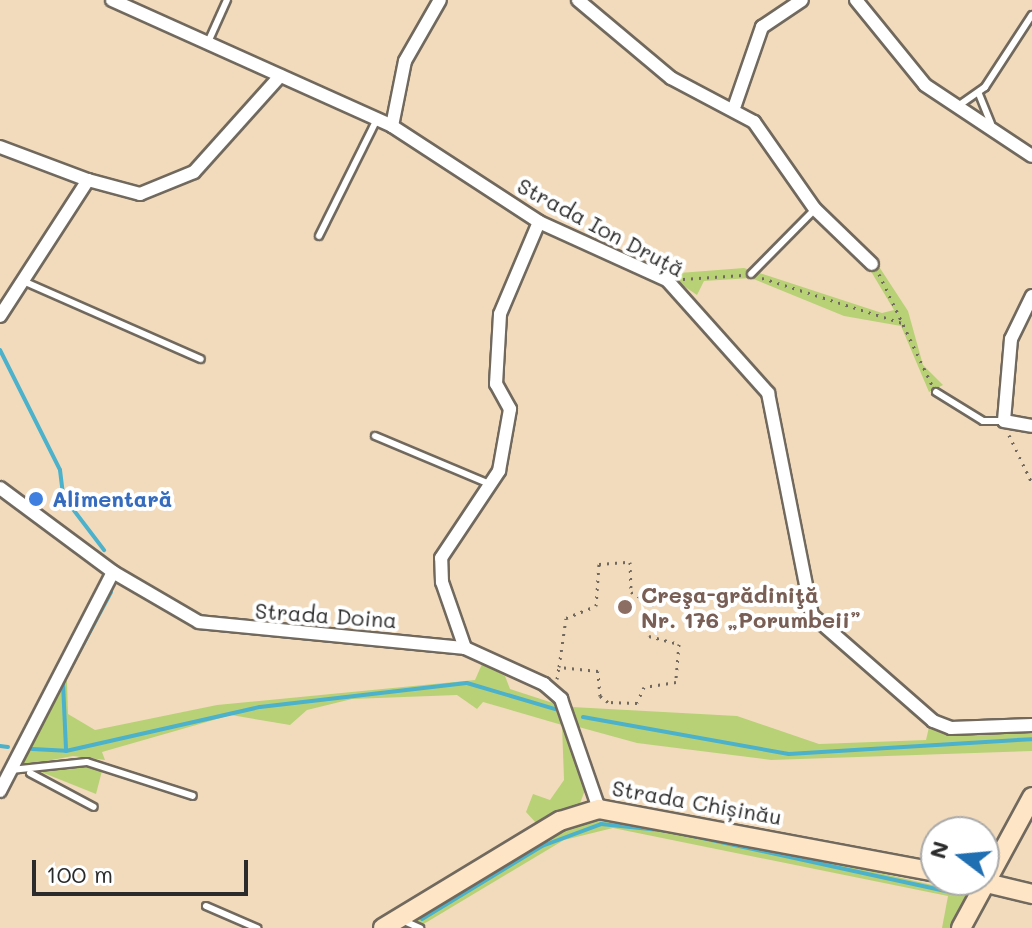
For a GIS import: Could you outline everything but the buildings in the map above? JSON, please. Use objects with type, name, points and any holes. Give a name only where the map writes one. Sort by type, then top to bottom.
[{"type":"street","name":"Strada Ion Druță","points":[[112,0],[209,40],[392,126],[539,222],[667,280],[768,393],[812,615],[933,721],[951,728],[1032,725]]},
{"type":"street","points":[[392,126],[405,61],[440,0]]},
{"type":"street","points":[[578,0],[671,78],[735,105],[815,209],[872,264]]},
{"type":"street","points":[[735,105],[762,27],[802,0]]},
{"type":"street","points":[[856,0],[925,85],[991,124],[1032,156]]},
{"type":"street","points":[[0,147],[88,180],[140,194],[194,172],[280,76]]},
{"type":"street","points":[[0,316],[88,180]]},
{"type":"street","points":[[465,648],[442,582],[441,558],[491,484],[510,409],[494,368],[500,314],[539,222]]},
{"type":"street","points":[[1032,296],[1011,339],[1004,421],[1032,426]]},
{"type":"street","name":"Strada Doina","points":[[0,488],[113,572],[169,609],[225,629],[465,648],[555,690]]},
{"type":"street","points":[[0,791],[113,572]]},
{"type":"street","points":[[555,690],[599,809]]},
{"type":"street","points":[[1000,850],[1032,797]]},
{"type":"street","name":"Strada Chișinău","points":[[391,923],[560,821],[599,809],[920,869]]},
{"type":"street","points":[[1000,886],[1032,894]]},
{"type":"street","points":[[961,928],[975,896]]},
{"type":"lane","points":[[209,40],[227,0]]},
{"type":"lane","points":[[958,106],[979,94],[1032,15]]},
{"type":"lane","points":[[979,94],[991,124]]},
{"type":"lane","points":[[319,236],[376,121]]},
{"type":"lane","points":[[751,274],[815,209]]},
{"type":"lane","points":[[23,281],[201,359]]},
{"type":"lane","points":[[936,392],[983,421],[1004,421]]},
{"type":"lane","points":[[375,436],[491,484]]},
{"type":"lane","points":[[29,773],[87,762],[193,796]]},
{"type":"lane","points":[[11,770],[29,773],[94,807]]},
{"type":"lane","points":[[206,906],[257,928]]},
{"type":"lane","points":[[391,923],[420,928]]},
{"type":"path","points":[[872,264],[905,324],[936,392]]},
{"type":"path","points":[[667,280],[751,274],[905,324]]},
{"type":"path","points":[[1004,421],[1032,483]]},
{"type":"path","points":[[555,690],[566,618],[596,606],[599,564],[630,562],[631,592],[652,604],[649,636],[679,644],[676,682],[644,687],[637,703],[608,702],[600,696],[598,671],[559,667]]},
{"type":"green space","points":[[876,262],[908,311],[923,365],[943,385],[929,392],[901,326],[844,316],[751,278],[704,281],[697,295],[666,274],[744,268],[882,313],[894,310],[869,268]]},
{"type":"green space","points":[[482,664],[505,676],[510,689],[556,704],[585,790],[578,809],[537,824],[526,812],[533,794],[550,800],[564,780],[562,725],[483,702],[477,709],[457,695],[352,699],[307,710],[290,725],[231,715],[102,752],[105,760],[73,756],[20,766],[61,679],[67,681],[68,714],[95,730],[217,705],[475,680]]},
{"type":"green space","points":[[572,707],[737,716],[819,744],[926,740],[929,727],[906,710],[934,726],[1032,730],[1032,751],[771,760],[637,743],[575,726]]},
{"type":"green space","points":[[75,765],[102,771],[96,794],[41,772]]},
{"type":"green space","points":[[609,817],[664,824],[920,882],[920,890],[613,828],[564,840],[422,925],[412,918],[554,832]]},
{"type":"green space","points":[[948,896],[971,896],[953,928],[942,928]]},
{"type":"waterway","points":[[0,350],[60,470],[63,496],[104,550]]},
{"type":"waterway","points":[[66,749],[63,682],[111,592]]},
{"type":"waterway","points":[[32,749],[66,751],[260,707],[467,683],[555,709]]},
{"type":"waterway","points":[[583,717],[789,754],[1032,739]]},
{"type":"waterway","points":[[0,746],[8,747]]},
{"type":"waterway","points":[[422,919],[542,846],[601,824],[670,831],[920,885]]},
{"type":"place","name":"Alimentară","points":[[36,499]]},
{"type":"place","name":"Creşa-grădiniţă Nr. 176 „Porumbeii”","points":[[625,607]]}]
